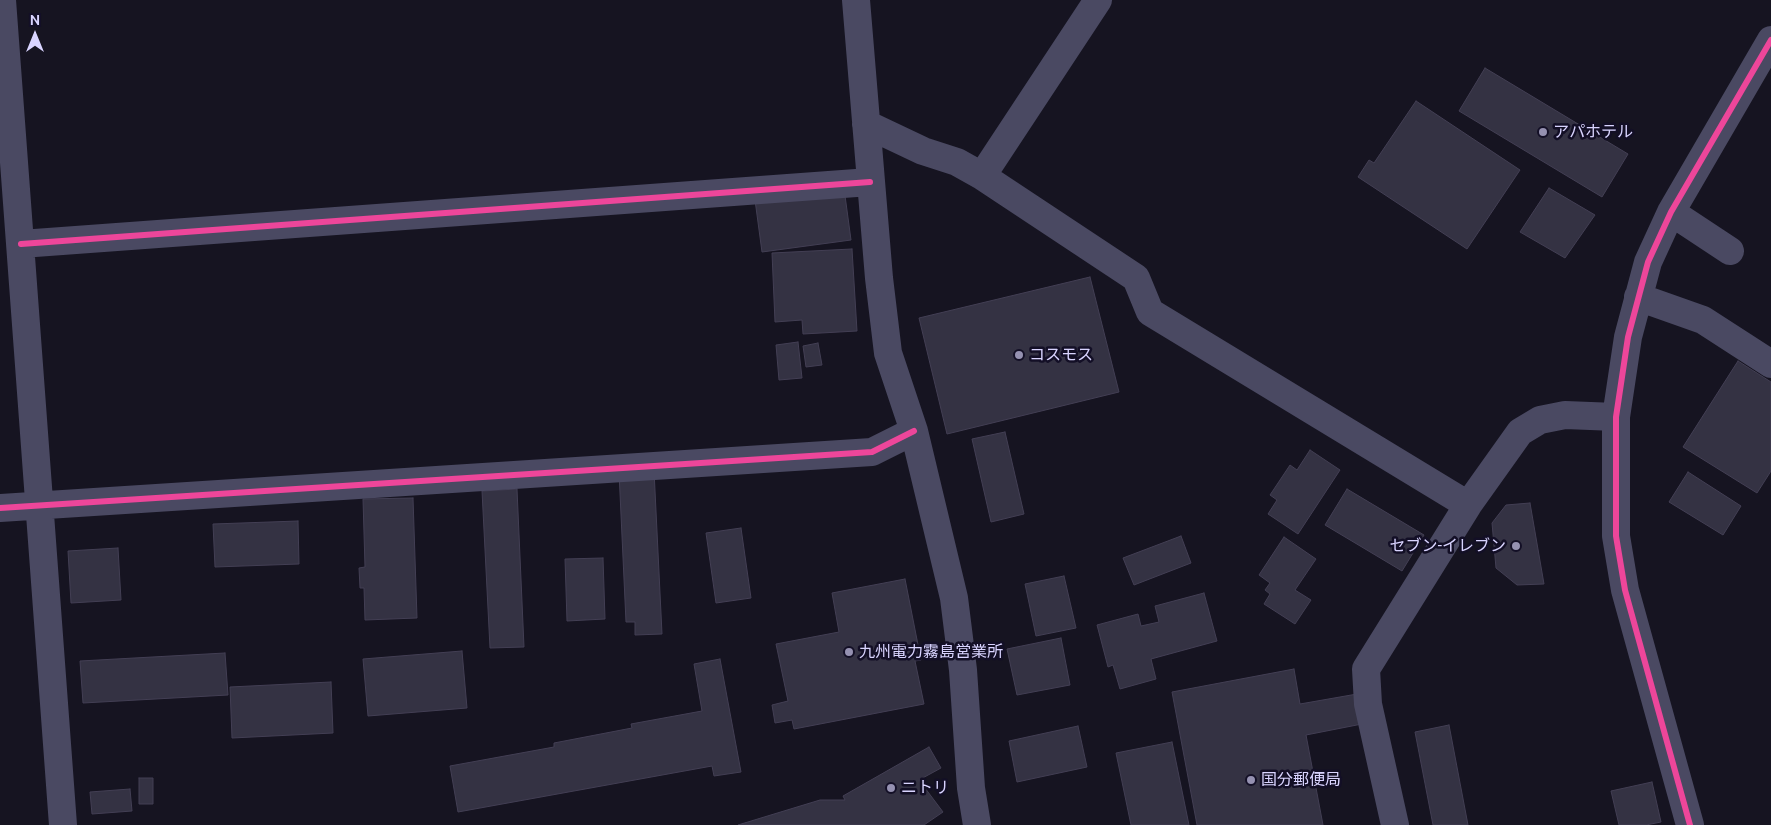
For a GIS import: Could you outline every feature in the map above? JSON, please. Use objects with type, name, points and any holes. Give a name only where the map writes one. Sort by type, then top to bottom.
[{"type":"street","points":[[2,0],[63,825]]},
{"type":"street","points":[[856,0],[870,182],[888,353],[914,431],[954,598],[964,670],[971,788],[977,825]]},
{"type":"street","points":[[982,176],[1098,0]]},
{"type":"street","points":[[1690,825],[1625,590],[1616,536],[1616,417],[1622,372],[1638,297],[1648,262],[1671,212],[1771,40]]},
{"type":"street","points":[[866,124],[923,152],[957,162],[982,176],[1136,278],[1150,312],[1468,505]]},
{"type":"street","points":[[21,244],[870,182]]},
{"type":"street","points":[[1671,212],[1730,251]]},
{"type":"street","points":[[1638,297],[1703,320],[1771,364]]},
{"type":"street","points":[[1396,825],[1368,704],[1366,669],[1468,505],[1520,432],[1540,420],[1565,415],[1616,417]]},
{"type":"street","points":[[0,508],[872,452],[914,431]]},
{"type":"building","name":"アパホテル","points":[[1485,68],[1628,154],[1602,197],[1459,111]]},
{"type":"building","points":[[1416,101],[1520,170],[1467,249],[1358,177],[1369,160],[1374,163]]},
{"type":"building","points":[[844,188],[851,240],[762,252],[755,200]]},
{"type":"building","points":[[1549,188],[1595,215],[1565,258],[1520,232]]},
{"type":"building","points":[[852,249],[857,331],[803,334],[802,320],[775,322],[772,253]]},
{"type":"building","name":"コスモス","points":[[1090,277],[1119,392],[947,434],[919,318]]},
{"type":"building","points":[[798,342],[802,378],[779,380],[776,345]]},
{"type":"building","points":[[818,343],[822,365],[806,367],[803,346]]},
{"type":"building","points":[[1738,361],[1771,382],[1771,471],[1757,493],[1683,447]]},
{"type":"building","points":[[1005,432],[1024,514],[991,522],[972,439]]},
{"type":"building","points":[[1310,450],[1340,470],[1298,534],[1268,514],[1277,500],[1270,495],[1290,465],[1297,470]]},
{"type":"building","points":[[654,470],[662,634],[635,635],[635,622],[626,622],[619,472]]},
{"type":"building","points":[[1688,472],[1741,506],[1723,535],[1669,502]]},
{"type":"building","points":[[517,489],[524,647],[490,648],[482,491]]},
{"type":"building","points":[[1347,489],[1424,535],[1402,571],[1325,525]]},
{"type":"building","points":[[413,498],[417,618],[365,620],[364,588],[360,588],[359,568],[365,567],[363,499]]},
{"type":"building","name":"セブン-イレブン","points":[[1530,503],[1544,584],[1517,585],[1496,568],[1492,523],[1506,505]]},
{"type":"building","points":[[298,521],[299,564],[215,567],[213,524]]},
{"type":"building","points":[[741,528],[751,598],[716,603],[706,533]]},
{"type":"building","points":[[1181,536],[1191,563],[1134,585],[1123,558]]},
{"type":"building","points":[[1284,537],[1316,559],[1295,590],[1311,600],[1295,624],[1264,604],[1270,594],[1265,590],[1270,583],[1259,575]]},
{"type":"building","points":[[118,548],[121,600],[71,603],[68,551]]},
{"type":"building","points":[[603,558],[605,619],[567,621],[565,559]]},
{"type":"building","points":[[1064,576],[1076,628],[1036,636],[1025,584]]},
{"type":"building","name":"九州電力霧島営業所","points":[[905,579],[921,660],[915,661],[924,704],[794,729],[792,720],[775,723],[772,705],[788,701],[776,644],[839,632],[832,593]]},
{"type":"building","points":[[1204,593],[1217,641],[1151,659],[1156,679],[1120,689],[1113,665],[1108,667],[1097,625],[1138,614],[1141,626],[1159,622],[1155,606]]},
{"type":"building","points":[[1061,638],[1070,685],[1017,695],[1007,649]]},
{"type":"building","points":[[462,651],[467,708],[368,716],[363,659]]},
{"type":"building","points":[[225,653],[228,695],[83,703],[80,661]]},
{"type":"building","points":[[720,659],[741,772],[714,776],[712,766],[458,812],[450,766],[554,747],[554,743],[632,728],[631,724],[702,711],[694,664]]},
{"type":"building","name":"国分郵便局","points":[[1294,669],[1300,704],[1357,694],[1362,724],[1306,735],[1323,825],[1197,825],[1172,692]]},
{"type":"building","points":[[331,682],[333,733],[232,738],[230,687]]},
{"type":"building","points":[[1449,725],[1468,825],[1433,825],[1415,732]]},
{"type":"building","points":[[1078,726],[1087,767],[1017,782],[1009,741]]},
{"type":"building","points":[[1172,742],[1189,825],[1131,825],[1116,753]]},
{"type":"building","name":"ニトリ","points":[[929,747],[941,768],[919,780],[943,812],[924,825],[738,825],[820,800],[845,800],[843,796]]},
{"type":"building","points":[[139,778],[153,778],[153,804],[139,804]]},
{"type":"building","points":[[1652,782],[1661,822],[1646,825],[1619,825],[1611,791]]},
{"type":"building","points":[[130,789],[132,811],[92,814],[90,792]]},
{"type":"cycle path","points":[[1690,825],[1625,590],[1616,536],[1616,417],[1628,337],[1648,262],[1671,212],[1771,40]]},
{"type":"cycle path","points":[[21,244],[870,182]]},
{"type":"cycle path","points":[[0,508],[872,452],[914,431]]},
{"type":"place","name":"アパホテル","points":[[1543,132]]},
{"type":"place","name":"コスモス","points":[[1019,355]]},
{"type":"place","name":"セブン-イレブン","points":[[1516,546]]},
{"type":"place","name":"九州電力霧島営業所","points":[[849,652]]},
{"type":"place","name":"国分郵便局","points":[[1251,780]]},
{"type":"place","name":"ニトリ","points":[[891,788]]}]
